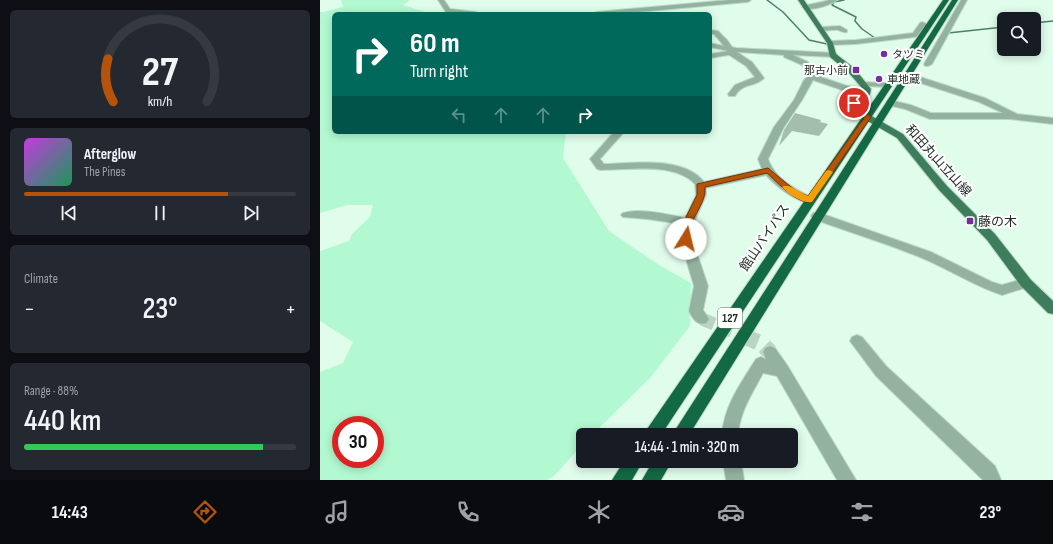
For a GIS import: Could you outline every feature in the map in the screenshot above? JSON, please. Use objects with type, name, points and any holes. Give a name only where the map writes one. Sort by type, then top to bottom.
[{"type":"highway","name":"館山バイパス","points":[[684,428],[817,216],[872,120],[887,85],[930,26],[946,0]]},
{"type":"highway","name":"館山バイパス","points":[[656,428],[809,200],[872,120],[890,103],[955,0]]},
{"type":"highway","points":[[621,480],[629,468]]},
{"type":"highway","points":[[651,480],[659,468]]},
{"type":"main road","points":[[801,0],[830,43],[833,55],[864,84],[867,92],[865,95]]},
{"type":"main road","name":"和田丸山立山線","points":[[865,95],[854,103],[854,106],[872,120],[900,136],[943,188],[991,236],[1026,283],[1053,309]]},
{"type":"street","points":[[441,0],[448,11],[457,12]]},
{"type":"street","points":[[620,12],[748,0]]},
{"type":"street","points":[[805,7],[818,6],[834,0]]},
{"type":"street","points":[[928,64],[964,0]]},
{"type":"street","points":[[830,43],[856,42],[915,35],[922,24],[930,26]]},
{"type":"street","points":[[821,29],[840,28],[845,31]]},
{"type":"street","points":[[712,32],[716,32],[732,50],[749,64],[760,78],[754,82],[744,83],[734,88],[732,94]]},
{"type":"street","points":[[712,45],[732,50],[833,55]]},
{"type":"street","points":[[712,64],[732,50]]},
{"type":"street","points":[[782,53],[805,64],[812,77],[865,95]]},
{"type":"street","points":[[712,56],[723,55]]},
{"type":"street","points":[[908,76],[989,103],[1014,116]]},
{"type":"street","points":[[809,200],[793,193],[768,171],[763,159],[780,127],[798,100],[808,80],[812,77]]},
{"type":"street","points":[[864,84],[887,85]]},
{"type":"street","points":[[890,103],[908,107],[930,116],[1014,116],[1053,121]]},
{"type":"street","points":[[617,134],[595,159],[600,167],[664,166],[689,174],[697,180],[700,186],[701,195],[686,227],[686,239],[702,286],[696,312],[702,319]]},
{"type":"street","points":[[700,186],[768,171]]},
{"type":"street","points":[[627,215],[647,215],[689,222]]},
{"type":"street","points":[[817,216],[927,256],[959,270],[987,285],[1002,290],[1026,283]]},
{"type":"street","points":[[857,341],[881,371],[989,472],[992,480]]},
{"type":"street","points":[[770,352],[847,480]]},
{"type":"street","points":[[730,428],[730,423],[735,411],[761,363],[769,369],[782,370]]},
{"type":"street","points":[[733,468],[735,480]]},
{"type":"green space","points":[[341,0],[410,0],[403,5],[425,12],[332,12],[332,134],[566,134],[563,158],[609,231],[659,265],[691,283],[690,326],[650,378],[599,428],[576,428],[576,452],[554,476],[547,480],[320,480],[320,372],[343,363],[353,342],[320,321],[320,251],[349,241],[352,234],[370,217],[373,205],[347,205],[320,213],[320,12],[343,7]]},
{"type":"building","points":[[795,113],[821,120],[820,122],[828,124],[819,136],[792,131],[779,146],[784,130]]},
{"type":"waterway","points":[[767,0],[783,12],[809,40],[827,44]]},
{"type":"waterway","points":[[844,0],[834,2],[832,5],[856,17],[855,21],[862,29],[875,38]]},
{"type":"waterway","points":[[1041,22],[1053,21]]},
{"type":"waterway","points":[[948,33],[997,28]]},
{"type":"tunnel","points":[[702,319],[746,337]]},
{"type":"tunnel","points":[[743,336],[762,344],[770,352]]},
{"type":"slow traffic","points":[[786,187],[793,193],[809,200],[829,172]]},
{"type":"place","name":"タツミ","points":[[884,54]]},
{"type":"place","name":"那古小前","points":[[856,70]]},
{"type":"place","name":"車地蔵","points":[[879,79]]},
{"type":"place","name":"藤の木","points":[[970,221]]},
{"type":"route","points":[[686,239],[686,227],[701,195],[700,186],[768,171],[793,193],[809,200],[867,117],[854,106],[854,103]]}]
